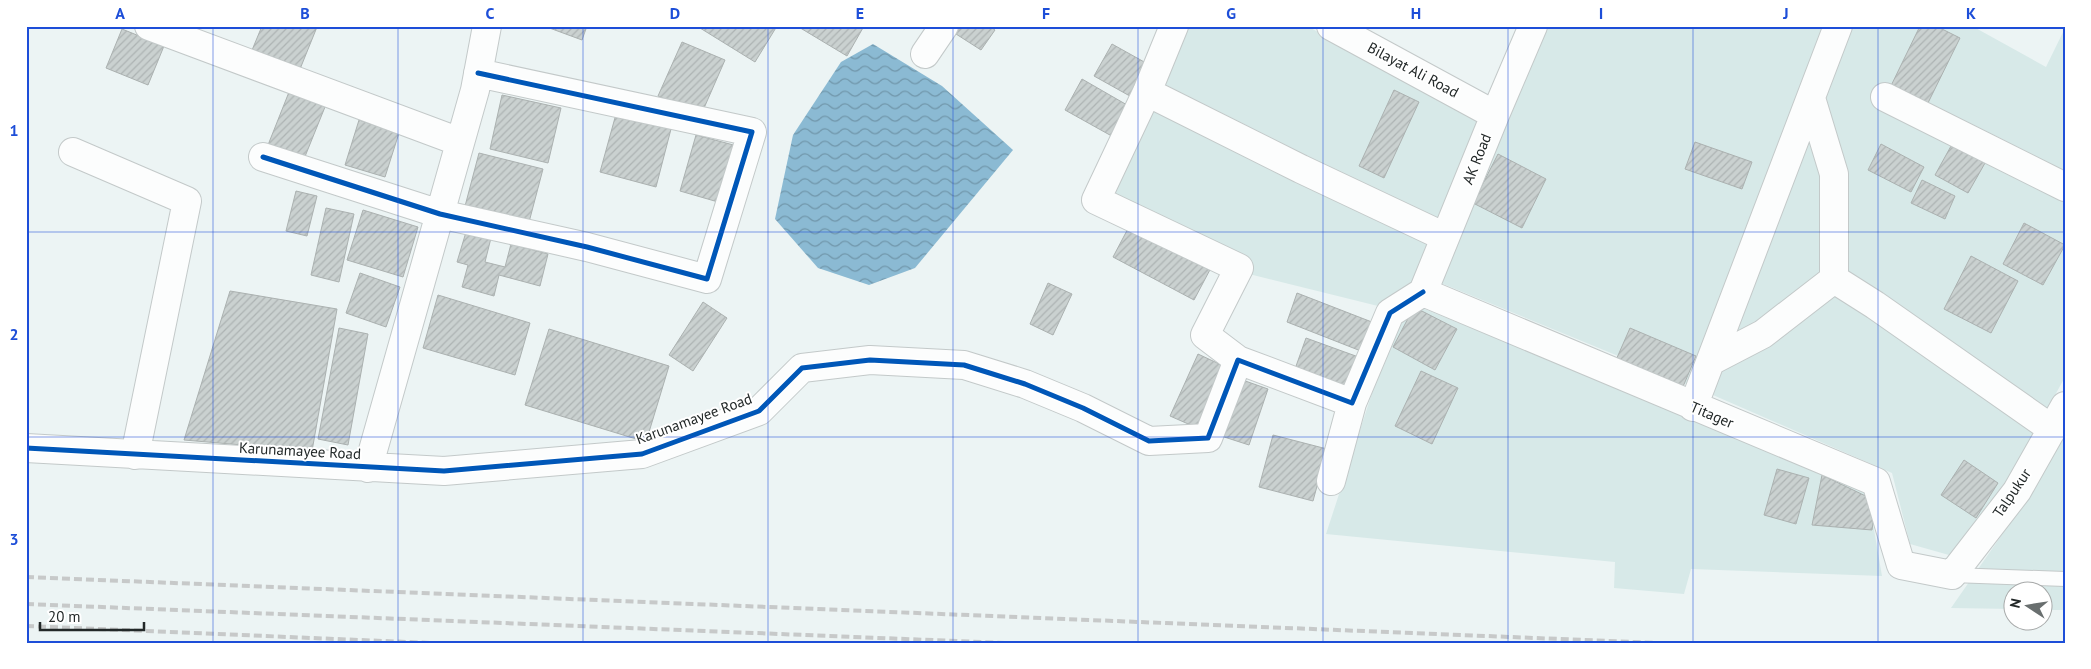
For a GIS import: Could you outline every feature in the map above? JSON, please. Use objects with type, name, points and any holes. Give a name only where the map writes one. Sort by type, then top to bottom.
[{"type":"street","points":[[150,26],[460,142]]},
{"type":"street","points":[[368,468],[460,142],[478,72],[487,26]]},
{"type":"street","points":[[925,54],[944,26]]},
{"type":"street","points":[[1174,26],[1147,92],[1096,200],[1239,268],[1205,335],[1238,360],[1352,403]]},
{"type":"street","name":"Bilayat Ali Road","points":[[1331,26],[1495,115]]},
{"type":"street","name":"AK Road","points":[[1423,292],[1533,26]]},
{"type":"street","points":[[1693,407],[1838,26]]},
{"type":"street","points":[[263,157],[440,214],[587,246],[707,279],[752,132],[478,72]]},
{"type":"street","points":[[1147,92],[1301,169],[1445,237]]},
{"type":"street","points":[[1884,97],[2065,187]]},
{"type":"street","points":[[1811,98],[1834,174],[1834,279]]},
{"type":"street","points":[[73,152],[187,201],[135,455]]},
{"type":"street","points":[[1710,361],[1763,334],[1834,279]]},
{"type":"street","points":[[1834,279],[1875,305],[2052,429]]},
{"type":"street","points":[[1331,481],[1352,403],[1390,314],[1423,292]]},
{"type":"street","name":"Titager","points":[[1423,292],[1693,407],[1876,482],[1901,565],[1952,575]]},
{"type":"street","name":"Karunamayee Road","points":[[26,448],[444,472],[642,454],[760,411],[802,368],[870,360],[964,366],[1025,384],[1083,408],[1149,441],[1208,438],[1238,360]]},
{"type":"street","name":"Talpukur","points":[[1952,575],[2017,491],[2065,406]]},
{"type":"lane","points":[[1952,575],[2065,579]]},
{"type":"shaded area","points":[[1177,26],[1307,26],[1480,120],[1411,288],[1378,306],[1245,273],[1112,198]]},
{"type":"shaded area","points":[[1548,26],[1972,26],[2046,67],[2065,28],[2065,377],[2007,482],[1949,555],[1910,544],[1892,473],[1713,395],[1436,281]]},
{"type":"shaded area","points":[[1422,308],[1867,489],[1882,576],[1691,569],[1684,594],[1614,588],[1615,562],[1326,534],[1394,326]]},
{"type":"shaded area","points":[[2065,433],[2065,610],[2054,610],[2054,582],[2004,582],[2004,609],[1951,608],[2026,500]]},
{"type":"water","points":[[873,44],[942,86],[1013,150],[915,268],[869,285],[818,268],[775,219],[793,135],[841,62]]},
{"type":"building","points":[[262,26],[317,27],[298,74],[250,55]]},
{"type":"building","points":[[544,26],[587,26],[582,40]]},
{"type":"building","points":[[701,26],[777,26],[755,62],[700,28]]},
{"type":"building","points":[[797,26],[864,26],[847,56]]},
{"type":"building","points":[[961,26],[989,26],[995,30],[981,50],[956,34]]},
{"type":"building","points":[[1920,26],[1936,26],[1960,38],[1924,111],[1887,94]]},
{"type":"building","points":[[122,29],[164,46],[148,85],[106,68]]},
{"type":"building","points":[[682,42],[725,60],[701,115],[658,96]]},
{"type":"building","points":[[1112,44],[1155,68],[1137,100],[1094,76]]},
{"type":"building","points":[[1082,79],[1134,109],[1117,139],[1065,110]]},
{"type":"building","points":[[291,87],[327,102],[304,159],[268,145]]},
{"type":"building","points":[[1394,90],[1419,102],[1384,178],[1359,166]]},
{"type":"building","points":[[502,95],[561,108],[548,163],[490,149]]},
{"type":"building","points":[[616,114],[671,129],[656,187],[600,172]]},
{"type":"building","points":[[359,120],[399,133],[385,177],[345,165]]},
{"type":"building","points":[[696,135],[741,147],[725,204],[680,191]]},
{"type":"building","points":[[1956,137],[1989,156],[1968,193],[1935,175]]},
{"type":"building","points":[[1695,142],[1752,162],[1742,189],[1685,169]]},
{"type":"building","points":[[1881,144],[1924,167],[1911,192],[1868,170]]},
{"type":"building","points":[[479,153],[543,169],[528,226],[464,210]]},
{"type":"building","points":[[1498,154],[1546,179],[1522,228],[1473,203]]},
{"type":"building","points":[[1922,180],[1955,196],[1945,219],[1911,203]]},
{"type":"building","points":[[296,191],[317,196],[307,236],[286,231]]},
{"type":"building","points":[[326,208],[354,214],[339,282],[311,275]]},
{"type":"building","points":[[363,210],[418,227],[403,277],[347,260]]},
{"type":"building","points":[[1132,221],[1213,264],[1194,300],[1113,257]]},
{"type":"building","points":[[2024,223],[2065,245],[2043,285],[2003,264]]},
{"type":"building","points":[[466,232],[491,238],[485,262],[505,267],[511,244],[548,254],[540,286],[499,275],[494,296],[462,287],[468,265],[457,262]]},
{"type":"building","points":[[1971,256],[2018,281],[1991,333],[1944,309]]},
{"type":"building","points":[[360,273],[400,287],[386,327],[346,313]]},
{"type":"building","points":[[1048,283],[1072,294],[1053,335],[1030,324]]},
{"type":"building","points":[[230,291],[337,309],[312,451],[184,440]]},
{"type":"building","points":[[1297,293],[1377,324],[1366,353],[1287,322]]},
{"type":"building","points":[[438,295],[530,323],[515,375],[423,348]]},
{"type":"building","points":[[703,302],[727,318],[693,371],[669,355]]},
{"type":"building","points":[[1414,307],[1457,329],[1435,370],[1393,347]]},
{"type":"building","points":[[339,328],[368,334],[348,445],[318,439]]},
{"type":"building","points":[[1630,328],[1696,356],[1682,389],[1616,360]]},
{"type":"building","points":[[549,329],[669,366],[646,442],[525,405]]},
{"type":"building","points":[[1306,338],[1364,359],[1352,390],[1295,369]]},
{"type":"building","points":[[1198,354],[1230,369],[1202,430],[1170,416]]},
{"type":"building","points":[[1421,371],[1458,388],[1432,444],[1395,426]]},
{"type":"building","points":[[1234,377],[1268,389],[1249,445],[1215,434]]},
{"type":"building","points":[[1273,435],[1327,449],[1313,501],[1259,487]]},
{"type":"building","points":[[1964,460],[1998,483],[1976,518],[1941,495]]},
{"type":"building","points":[[1777,469],[1809,478],[1796,524],[1764,515]]},
{"type":"building","points":[[1822,475],[1876,501],[1872,530],[1812,525]]},
{"type":"railway","points":[[26,577],[1659,643]]},
{"type":"railway","points":[[26,604],[1006,643]]},
{"type":"railway","points":[[26,626],[432,643]]},
{"type":"cycle path","points":[[263,157],[440,214],[587,247],[707,279],[752,132],[478,73]]},
{"type":"cycle path","points":[[26,448],[444,471],[642,454],[759,411],[802,368],[870,360],[964,365],[1025,384],[1083,408],[1149,441],[1208,438],[1238,360],[1352,403],[1390,313],[1423,292]]}]
